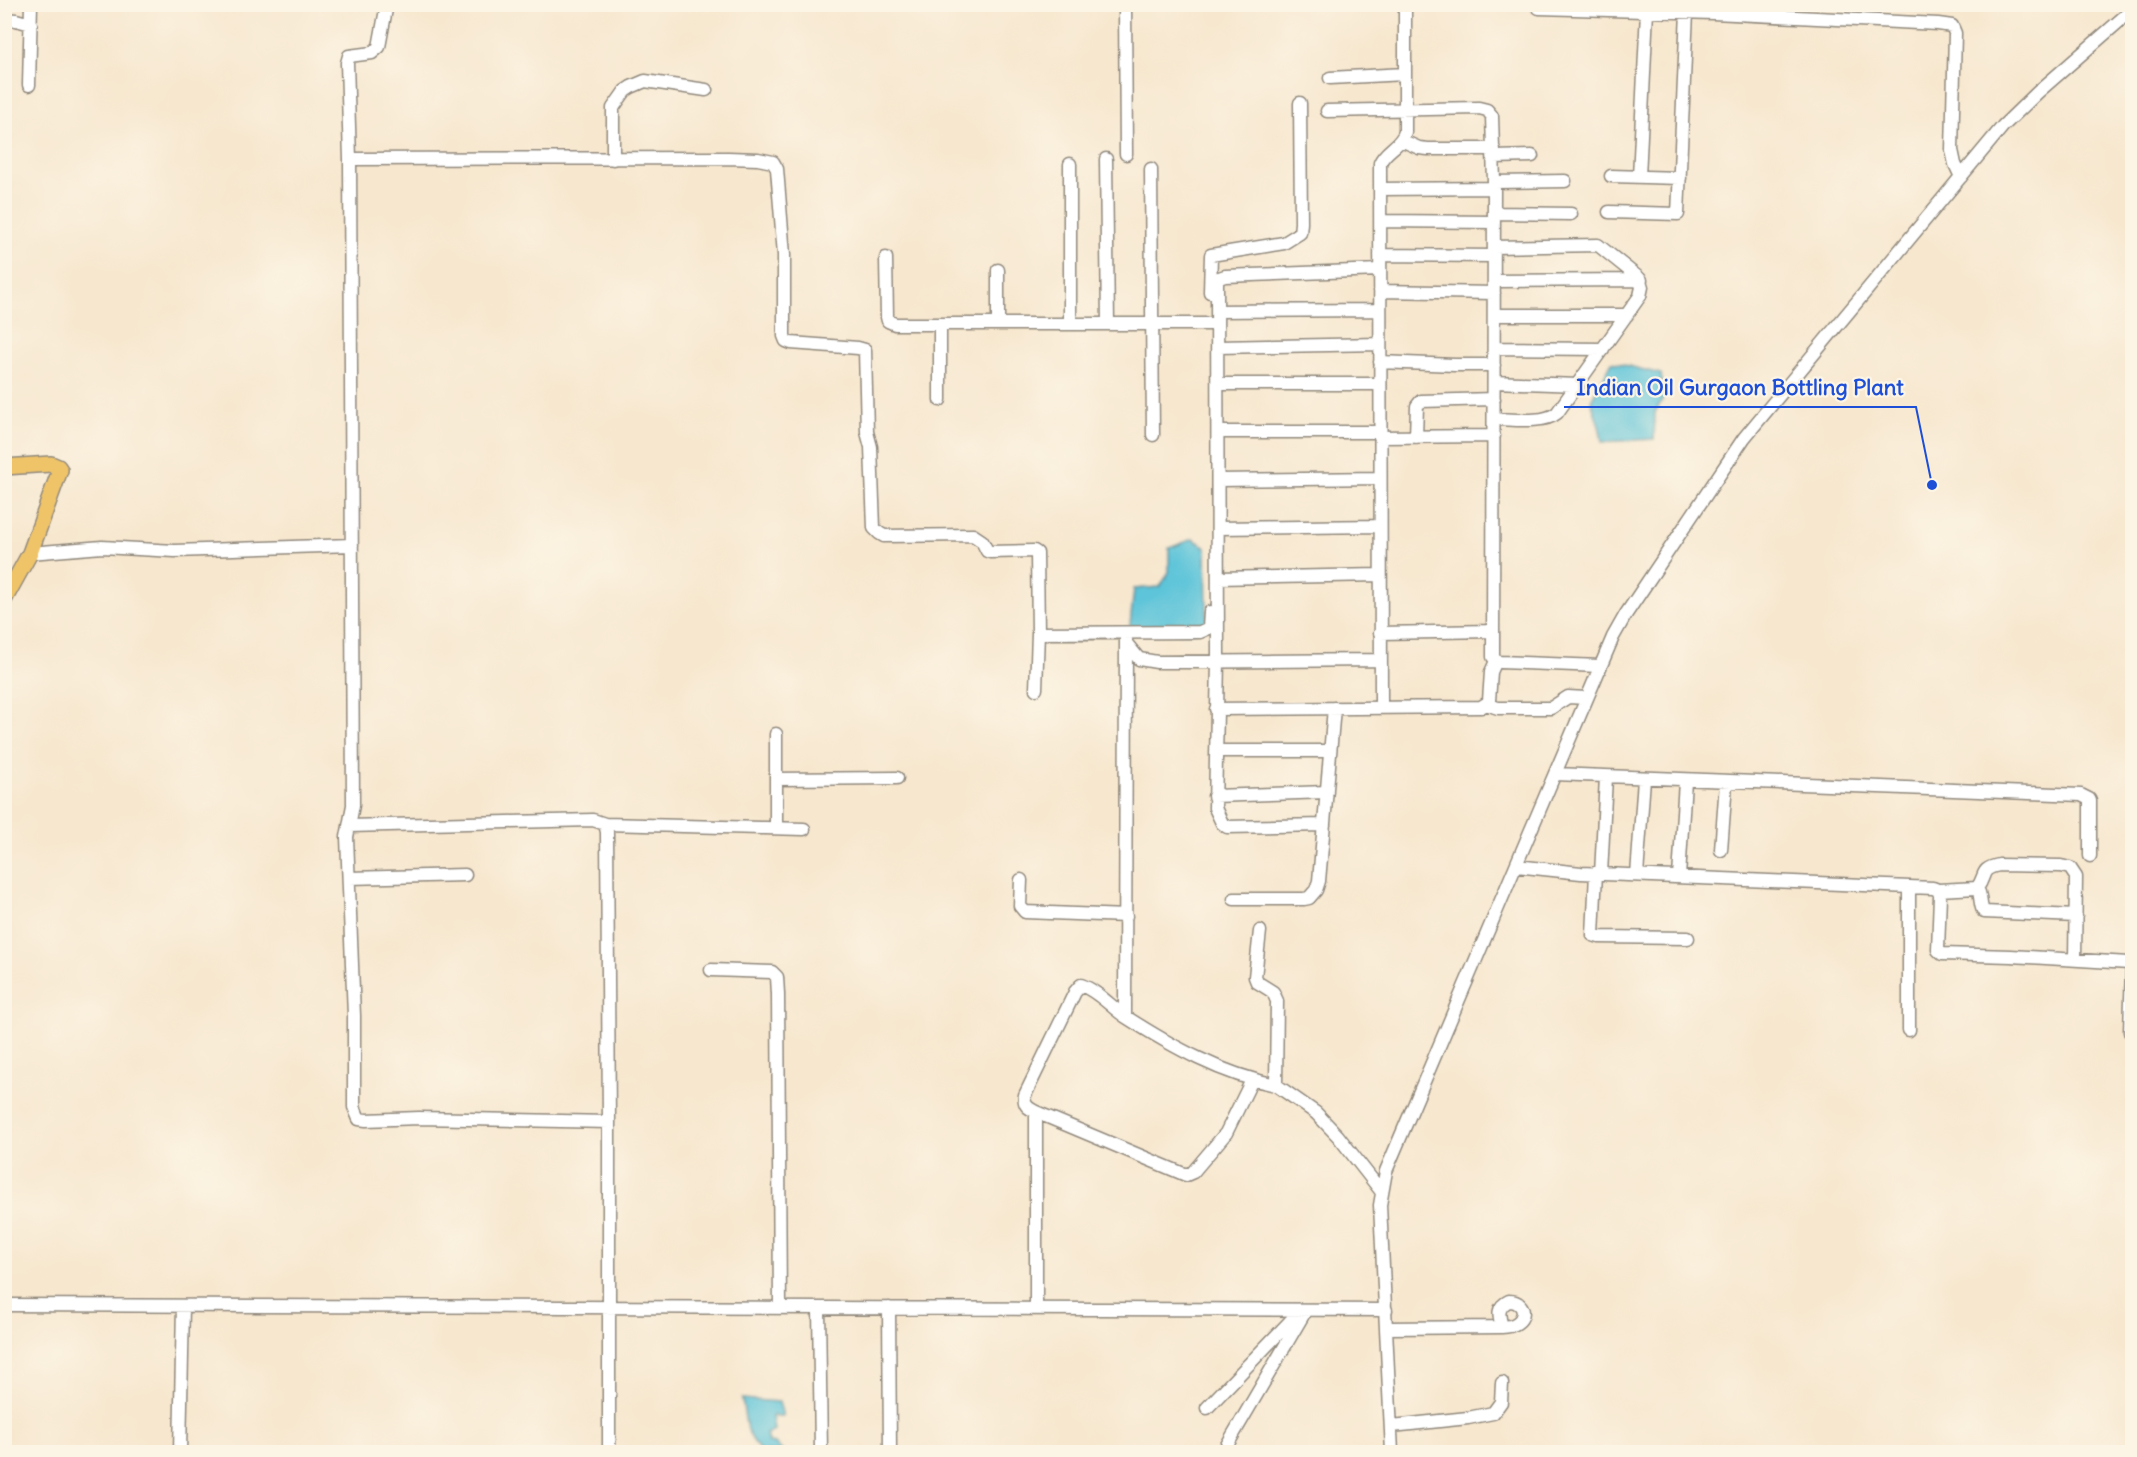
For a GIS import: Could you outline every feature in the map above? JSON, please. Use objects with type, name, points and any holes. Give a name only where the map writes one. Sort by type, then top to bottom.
[{"type":"main road","points":[[4,466],[51,464],[60,470],[30,554],[4,600]]},
{"type":"street","points":[[29,85],[31,4]]},
{"type":"street","points":[[387,4],[379,47],[372,53],[354,54],[347,58],[350,159],[353,805],[347,837],[354,1016],[354,1107],[359,1119],[609,1122]]},
{"type":"street","points":[[1125,4],[1126,154]]},
{"type":"street","points":[[1381,708],[1380,189],[1382,159],[1401,140],[1405,132],[1405,4]]},
{"type":"street","points":[[1535,4],[1539,8],[1687,12],[1952,26],[1955,40],[1952,150],[1954,164],[1960,177]]},
{"type":"street","points":[[1392,1452],[1380,1205],[1382,1191],[1393,1152],[1586,698],[1626,614],[1744,438],[1960,177],[2020,108],[2133,10]]},
{"type":"street","points":[[1639,177],[1647,11]]},
{"type":"street","points":[[1610,212],[1678,214],[1687,12]]},
{"type":"street","points":[[4,20],[31,24]]},
{"type":"street","points":[[1330,78],[1405,74]]},
{"type":"street","points":[[614,159],[613,108],[625,91],[645,81],[706,90]]},
{"type":"street","points":[[1038,633],[1126,638],[1206,631],[1210,623],[1211,255],[1284,243],[1300,233],[1300,103]]},
{"type":"street","points":[[1327,111],[1479,108],[1487,110],[1493,120],[1493,657],[1496,661]]},
{"type":"street","points":[[1401,140],[1419,148],[1532,156]]},
{"type":"street","points":[[350,159],[766,159],[775,164],[784,255],[784,336],[791,343],[865,350],[867,432],[871,447],[874,528],[884,536],[974,535],[990,552],[1034,551],[1037,553],[1036,689]]},
{"type":"street","points":[[1106,159],[1108,324]]},
{"type":"street","points":[[1070,164],[1070,324]]},
{"type":"street","points":[[1151,170],[1154,435]]},
{"type":"street","points":[[1611,176],[1680,178]]},
{"type":"street","points":[[1380,189],[1565,181]]},
{"type":"street","points":[[1381,221],[1571,214]]},
{"type":"street","points":[[1380,255],[1493,252],[1598,245],[1641,280],[1640,296],[1554,417],[1494,419]]},
{"type":"street","points":[[886,258],[888,321],[895,324],[1210,324]]},
{"type":"street","points":[[998,270],[998,324]]},
{"type":"street","points":[[1324,825],[1227,826],[1218,817],[1214,796],[1218,661],[1217,282],[1219,278],[1225,276],[1380,270]]},
{"type":"street","points":[[1380,291],[1641,280]]},
{"type":"street","points":[[1217,311],[1380,310]]},
{"type":"street","points":[[1494,315],[1627,315]]},
{"type":"street","points":[[940,324],[940,400]]},
{"type":"street","points":[[1218,347],[1380,344]]},
{"type":"street","points":[[1494,348],[1603,349]]},
{"type":"street","points":[[1380,362],[1494,365]]},
{"type":"street","points":[[1494,382],[1578,385]]},
{"type":"street","points":[[1218,384],[1380,384]]},
{"type":"street","points":[[1416,437],[1417,406],[1420,401],[1494,399]]},
{"type":"street","points":[[1218,432],[1380,434],[1416,437],[1494,436]]},
{"type":"street","points":[[1218,480],[1380,478]]},
{"type":"street","points":[[1218,528],[1380,526]]},
{"type":"street","points":[[30,554],[102,547],[175,551],[352,545]]},
{"type":"street","points":[[1218,578],[1380,575]]},
{"type":"street","points":[[1380,633],[1493,631]]},
{"type":"street","points":[[1126,638],[1136,656],[1157,662],[1380,660]]},
{"type":"street","points":[[1125,1016],[1126,638]]},
{"type":"street","points":[[1496,661],[1600,666]]},
{"type":"street","points":[[1486,705],[1491,672],[1496,661]]},
{"type":"street","points":[[1216,709],[1481,707],[1486,705],[1498,708],[1551,708],[1568,697],[1586,698]]},
{"type":"street","points":[[1234,899],[1309,898],[1316,890],[1319,881],[1334,708]]},
{"type":"street","points":[[776,734],[776,828]]},
{"type":"street","points":[[1216,751],[1330,751]]},
{"type":"street","points":[[1555,774],[1726,783],[2081,795],[2089,798],[2090,801],[2090,856]]},
{"type":"street","points":[[1606,777],[1593,935],[1599,937],[1688,938]]},
{"type":"street","points":[[776,779],[897,778]]},
{"type":"street","points":[[1637,875],[1644,779]]},
{"type":"street","points":[[1679,877],[1686,781]]},
{"type":"street","points":[[1721,850],[1726,783]]},
{"type":"street","points":[[1214,796],[1327,792]]},
{"type":"street","points":[[349,826],[593,820],[605,824],[804,828]]},
{"type":"street","points":[[605,824],[607,832],[609,1122],[609,1452]]},
{"type":"street","points":[[2075,959],[2076,916],[2075,873],[2066,867],[2009,865],[1991,867],[1983,873],[1977,888],[1984,912],[2076,916]]},
{"type":"street","points":[[1516,866],[1637,875],[1930,887],[1938,890],[1977,888]]},
{"type":"street","points":[[349,878],[465,875]]},
{"type":"street","points":[[1021,879],[1020,906],[1025,912],[1126,916]]},
{"type":"street","points":[[1909,886],[1909,1030]]},
{"type":"street","points":[[1938,890],[1940,895],[1940,954],[2120,961],[2131,964],[2130,1032]]},
{"type":"street","points":[[1260,931],[1257,982],[1273,992],[1277,1001],[1276,1085]]},
{"type":"street","points":[[711,970],[772,972],[777,977],[780,1308]]},
{"type":"street","points":[[1252,1080],[1226,1133],[1193,1172],[1186,1175],[1036,1112],[1026,1107],[1023,1102],[1078,987],[1085,987],[1125,1016],[1201,1060],[1252,1080],[1276,1085],[1305,1104],[1326,1122],[1382,1191]]},
{"type":"street","points":[[1036,1112],[1036,1309]]},
{"type":"street","points":[[4,1305],[1386,1310]]},
{"type":"street","points":[[180,1452],[183,1306]]},
{"type":"street","points":[[819,1308],[821,1452]]},
{"type":"street","points":[[889,1308],[890,1452]]},
{"type":"street","points":[[1207,1408],[1304,1310]]},
{"type":"street","points":[[1224,1452],[1304,1310]]},
{"type":"street","points":[[1387,1328],[1502,1327]]},
{"type":"street","points":[[1392,1426],[1493,1413],[1501,1402],[1502,1383]]},
{"type":"water","points":[[1612,362],[1661,374],[1664,397],[1655,412],[1654,439],[1602,442],[1591,400]]},
{"type":"water","points":[[1193,539],[1206,547],[1207,620],[1194,632],[1139,632],[1130,625],[1134,589],[1160,587],[1169,572],[1169,548]]},
{"type":"water","points":[[742,1399],[779,1402],[783,1416],[772,1416],[774,1430],[766,1434],[768,1443],[776,1444],[783,1452],[759,1452],[747,1431]]},
{"type":"place","name":"Indian Oil Gurgaon Bottling Plant","points":[[1932,485]]}]
